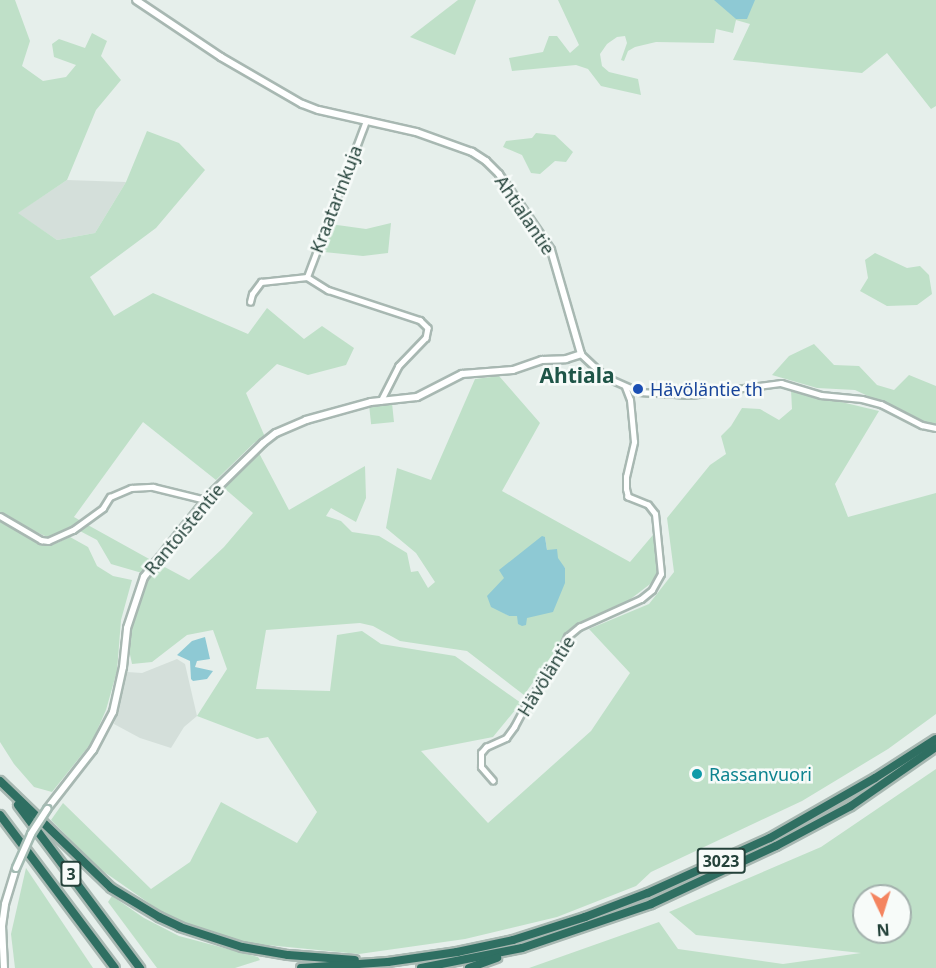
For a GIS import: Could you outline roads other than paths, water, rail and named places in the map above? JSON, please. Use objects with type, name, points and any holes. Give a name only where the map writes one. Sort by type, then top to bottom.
[{"type":"highway","name":"3023","points":[[301,968],[388,962],[457,952],[513,940],[585,917],[648,893],[770,837],[875,778],[936,739]]},
{"type":"highway","name":"3023","points":[[421,968],[522,948],[651,904],[776,846],[851,806],[936,747]]},
{"type":"highway","points":[[0,781],[111,888],[135,904],[180,927],[226,943],[258,950],[310,957],[388,962]]},
{"type":"highway","name":"3","points":[[0,781],[140,968]]},
{"type":"highway","name":"3","points":[[0,815],[115,968]]},
{"type":"highway","points":[[92,936],[110,968]]},
{"type":"highway","points":[[469,968],[522,948]]},
{"type":"street","name":"Ahtialantie","points":[[136,0],[221,57],[302,104],[318,110],[416,132],[472,152],[499,174],[551,250],[581,354]]},
{"type":"street","name":"Kraatarinkuja","points":[[308,277],[366,121]]},
{"type":"street","name":"Kraatarinkuja","points":[[250,302],[252,294],[261,282],[308,277],[327,290],[415,318],[428,328],[424,342],[399,366],[381,401]]},
{"type":"street","points":[[581,354],[606,377],[639,392],[691,395],[781,383],[821,395],[862,399],[881,404],[922,425],[936,428]]},
{"type":"street","name":"Rantoistentie","points":[[4,968],[2,926],[5,904],[16,868],[31,834],[47,809],[93,750],[114,712],[123,667],[127,628],[144,577],[206,500],[246,458],[276,433],[319,416],[381,401],[417,397],[462,374],[513,370],[542,360],[566,359],[581,354]]},
{"type":"street","name":"Hävöläntie","points":[[492,781],[481,767],[481,753],[486,747],[506,738],[554,665],[567,637],[579,627],[641,599],[652,590],[661,574],[655,514],[648,505],[628,497],[626,489],[634,442],[630,400],[625,387]]},
{"type":"street","points":[[630,400],[639,392]]},
{"type":"street","points":[[0,516],[41,540],[48,541],[73,530],[103,508],[110,497],[131,488],[153,487],[206,500]]},
{"type":"water","points":[[714,0],[755,0],[747,19],[736,19]]},
{"type":"water","points":[[542,536],[545,537],[547,550],[557,549],[558,558],[565,568],[565,583],[553,612],[527,618],[526,625],[522,626],[518,624],[517,616],[509,616],[491,607],[487,596],[504,578],[499,570]]},
{"type":"water","points":[[205,637],[210,659],[197,661],[195,667],[213,671],[207,679],[193,681],[190,661],[177,655],[192,641]]},
{"type":"place","name":"Hävöläntie th","points":[[638,389]]},
{"type":"place","name":"Rassanvuori","points":[[697,774]]},
{"type":"district","name":"Ahtiala","points":[[577,375]]}]
